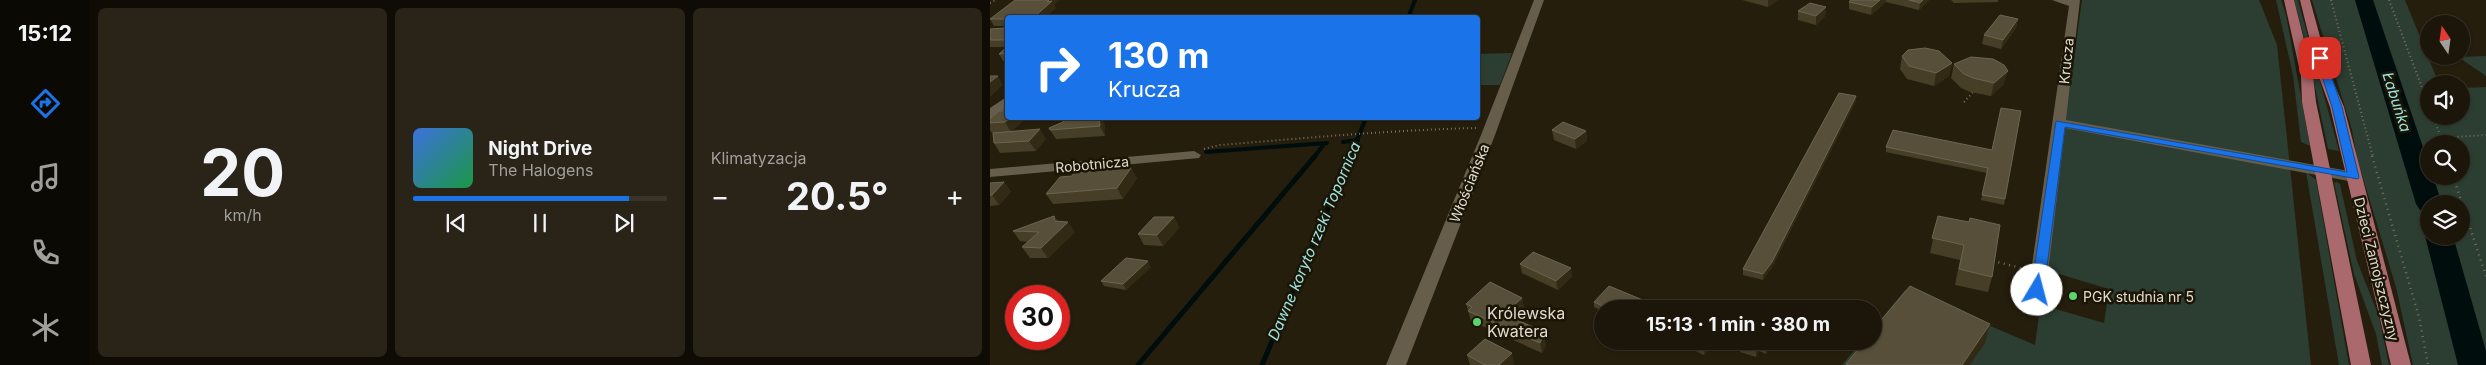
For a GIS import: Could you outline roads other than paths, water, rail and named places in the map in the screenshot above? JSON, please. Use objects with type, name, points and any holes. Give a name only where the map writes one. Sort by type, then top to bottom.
[{"type":"main road","points":[[2289,0],[2307,76],[2322,170],[2361,365]]},
{"type":"main road","name":"Dzieci Zamojszczyzny","points":[[2305,0],[2325,77],[2337,107],[2401,365]]},
{"type":"street","name":"Włościańska","points":[[1396,365],[1491,128],[1539,0]]},
{"type":"street","points":[[2057,0],[2075,2]]},
{"type":"street","name":"Krucza","points":[[2035,307],[2060,123],[2066,53],[2075,2]]},
{"type":"street","points":[[990,115],[1005,102]]},
{"type":"street","points":[[2060,123],[2354,177]]},
{"type":"street","name":"Robotnicza","points":[[990,172],[1194,155]]},
{"type":"waterway","name":"Dawne koryto rzeki Topornica","points":[[1409,15],[1415,0]]},
{"type":"waterway","name":"Łabuńka","points":[[2364,0],[2426,195]]},
{"type":"waterway","name":"Dawne koryto rzeki Topornica","points":[[1357,140],[1365,120]]},
{"type":"waterway","points":[[1343,142],[1357,140]]},
{"type":"waterway","name":"Dawne koryto rzeki Topornica","points":[[1350,157],[1357,140]]},
{"type":"waterway","points":[[1206,152],[1325,143]]},
{"type":"waterway","points":[[1314,157],[1325,143]]},
{"type":"waterway","points":[[1138,365],[1315,156]]},
{"type":"waterway","name":"Dawne koryto rzeki Topornica","points":[[1262,365],[1350,156]]},
{"type":"waterway","name":"Łabuńka","points":[[2441,245],[2474,365]]},
{"type":"place","name":"PGK studnia nr 5","points":[[2073,296]]},
{"type":"place","name":"Królewska Kwatera","points":[[1477,322]]}]
